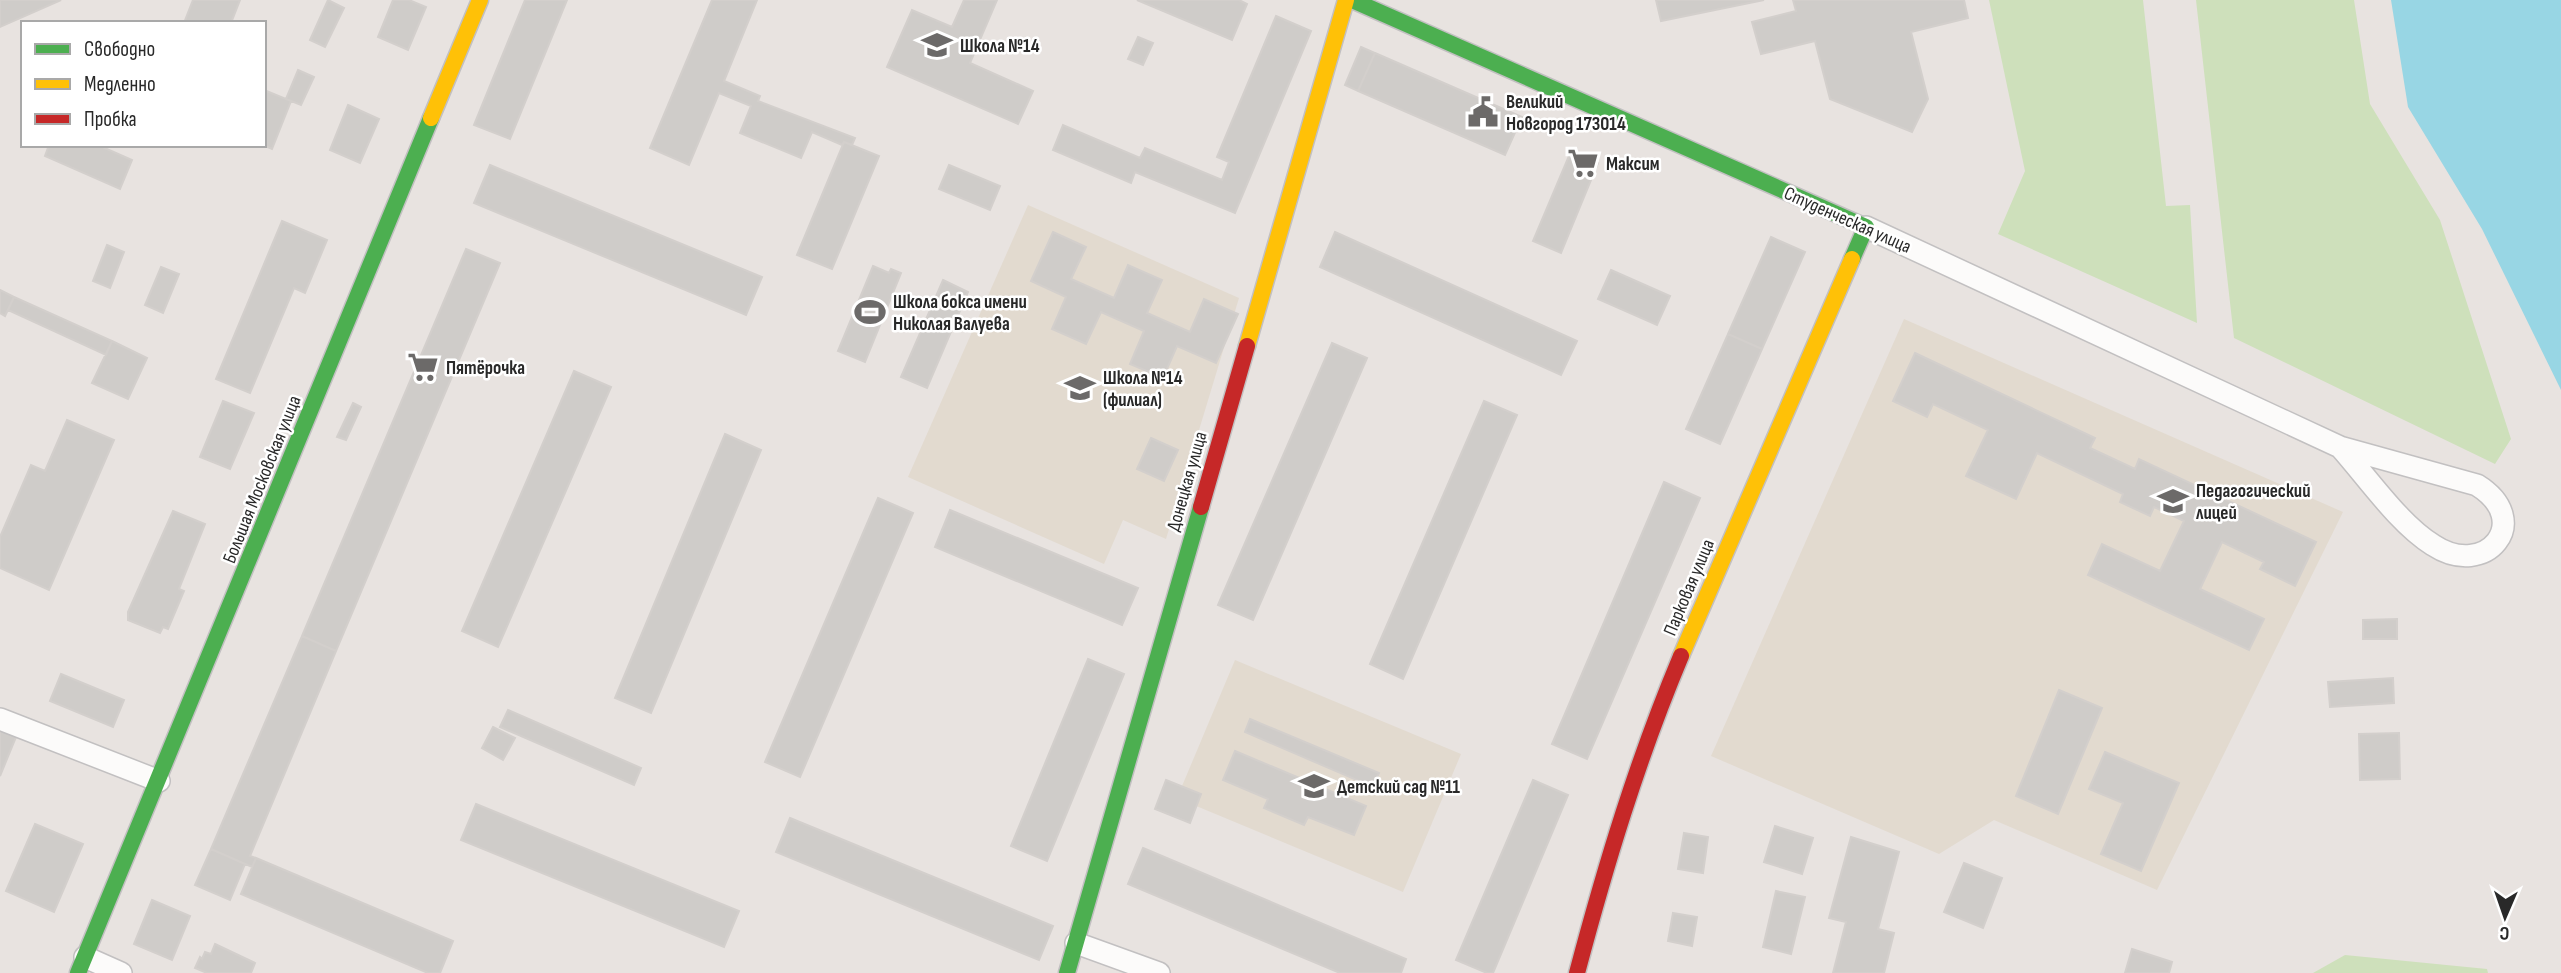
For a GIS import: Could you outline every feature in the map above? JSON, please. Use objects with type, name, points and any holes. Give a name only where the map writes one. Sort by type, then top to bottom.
[{"type":"street","name":"Большая Московская улица","points":[[81,965],[480,0]]},
{"type":"street","name":"Донецкая улица","points":[[1067,973],[1346,0]]},
{"type":"street","name":"Студенческая улица","points":[[1352,0],[1866,227],[2340,447],[2477,485],[2490,493],[2500,505],[2503,528],[2501,540],[2492,550],[2480,554],[2461,555],[2433,546],[2409,525],[2340,447]]},
{"type":"street","name":"Парковая улица","points":[[1577,973],[1615,831],[1651,727],[1866,227]]},
{"type":"street","points":[[0,719],[159,781]]},
{"type":"street","points":[[1076,943],[1159,973]]},
{"type":"street","points":[[81,965],[121,973]]},
{"type":"shaded area","name":"Школа №14 (филиал)","points":[[1028,205],[1239,298],[1166,539],[1123,520],[1104,564],[908,477]]},
{"type":"shaded area","points":[[1904,319],[2343,512],[2157,890],[1994,820],[1939,854],[1711,756]]},
{"type":"shaded area","name":"Детский сад №11","points":[[1235,660],[1461,754],[1403,892],[1177,798]]},
{"type":"green space","points":[[1989,0],[2143,0],[2166,206],[2190,205],[2197,323],[1998,234],[2025,171]]},
{"type":"green space","points":[[2196,0],[2354,0],[2370,104],[2440,220],[2511,439],[2495,464],[2234,338]]},
{"type":"green space","points":[[2345,955],[2487,969],[2488,973],[2313,973]]},
{"type":"water","points":[[2391,0],[2561,0],[2561,390],[2482,229],[2408,107]]},
{"type":"building","points":[[0,0],[61,0],[0,27]]},
{"type":"building","points":[[193,0],[240,0],[232,21],[185,21]]},
{"type":"building","points":[[328,0],[344,8],[325,47],[310,40]]},
{"type":"building","points":[[393,0],[409,0],[426,7],[408,50],[378,37]]},
{"type":"building","points":[[525,0],[567,0],[510,139],[474,125]]},
{"type":"building","points":[[712,0],[757,0],[724,81],[760,96],[758,101],[855,138],[852,145],[844,142],[842,145],[812,132],[801,158],[740,133],[751,106],[719,93],[689,165],[650,148]]},
{"type":"building","name":"Школа №14","points":[[964,0],[997,0],[970,63],[1033,91],[1018,124],[887,67],[912,10],[952,27]]},
{"type":"building","points":[[1137,0],[1239,0],[1247,4],[1232,40]]},
{"type":"building","points":[[1656,0],[1764,0],[1661,21]]},
{"type":"building","points":[[1793,0],[1964,0],[1968,18],[1911,32],[1928,99],[1912,132],[1830,99],[1815,41],[1761,54],[1752,22],[1796,11]]},
{"type":"building","points":[[1276,16],[1311,31],[1235,213],[1135,172],[1131,183],[1053,150],[1063,125],[1140,158],[1145,148],[1222,180],[1229,162],[1217,157]]},
{"type":"building","points":[[1138,37],[1153,43],[1143,65],[1128,59]]},
{"type":"building","points":[[1361,47],[1375,53],[1358,91],[1345,85]]},
{"type":"building","points":[[1375,53],[1522,117],[1505,155],[1358,91]]},
{"type":"building","points":[[298,70],[314,77],[301,105],[286,99]]},
{"type":"building","points":[[266,91],[291,101],[272,149],[266,146]]},
{"type":"building","points":[[348,105],[379,119],[360,163],[330,150]]},
{"type":"building","points":[[844,142],[879,156],[832,269],[797,255]]},
{"type":"building","points":[[48,147],[103,147],[132,160],[120,189],[45,156]]},
{"type":"building","points":[[1571,151],[1598,163],[1561,253],[1533,241]]},
{"type":"building","points":[[490,165],[762,277],[746,315],[474,203]]},
{"type":"building","points":[[949,165],[1000,186],[990,210],[939,189]]},
{"type":"building","points":[[282,221],[327,240],[305,293],[294,288],[250,393],[216,379]]},
{"type":"building","points":[[1053,232],[1086,247],[1071,279],[1114,298],[1128,265],[1162,280],[1147,313],[1190,332],[1204,299],[1238,314],[1216,363],[1177,346],[1163,378],[1130,364],[1144,331],[1101,312],[1086,344],[1052,329],[1066,297],[1031,281]]},
{"type":"building","points":[[1335,232],[1577,341],[1561,375],[1320,267]]},
{"type":"building","points":[[1771,237],[1805,252],[1762,349],[1728,334]]},
{"type":"building","points":[[107,245],[124,252],[110,288],[93,281]]},
{"type":"building","points":[[466,249],[500,263],[336,651],[302,636]]},
{"type":"building","name":"Школа бокса имени Николая Валуева","points":[[873,266],[889,273],[891,269],[901,273],[865,362],[838,351]]},
{"type":"building","points":[[161,267],[179,274],[163,313],[145,305]]},
{"type":"building","points":[[1611,270],[1670,296],[1657,325],[1598,299]]},
{"type":"building","points":[[943,280],[968,292],[927,388],[901,377]]},
{"type":"building","points":[[0,290],[14,297],[5,316],[0,313]]},
{"type":"building","points":[[14,297],[112,341],[106,355],[8,310]]},
{"type":"building","points":[[1728,334],[1762,349],[1720,444],[1686,429]]},
{"type":"building","points":[[112,341],[147,358],[128,399],[92,383]]},
{"type":"building","points":[[1332,343],[1367,358],[1253,620],[1218,605]]},
{"type":"building","name":"Педагогический лицей","points":[[1915,353],[2095,438],[2090,448],[2135,469],[2139,459],[2316,542],[2295,586],[2260,569],[2264,562],[2222,542],[2200,589],[2264,619],[2249,650],[2088,575],[2102,544],[2160,571],[2184,521],[2154,507],[2150,516],[2120,502],[2123,494],[2037,453],[2016,499],[1966,476],[1988,430],[1933,404],[1927,417],[1893,401]]},
{"type":"building","points":[[574,371],[611,387],[498,647],[462,631]]},
{"type":"building","points":[[223,401],[254,413],[230,469],[200,457]]},
{"type":"building","points":[[1484,401],[1517,415],[1403,679],[1370,664]]},
{"type":"building","points":[[353,403],[361,407],[346,440],[337,437]]},
{"type":"building","points":[[67,420],[114,440],[49,590],[0,568],[0,537],[31,465],[45,471]]},
{"type":"building","points":[[725,434],[761,450],[651,713],[615,698]]},
{"type":"building","points":[[1151,438],[1178,450],[1164,481],[1137,469]]},
{"type":"building","points":[[1664,482],[1700,498],[1587,759],[1552,744]]},
{"type":"building","points":[[878,498],[913,513],[800,777],[765,762]]},
{"type":"building","points":[[950,510],[1138,588],[1122,625],[935,547]]},
{"type":"building","points":[[173,511],[205,524],[179,589],[184,591],[168,629],[163,627],[160,633],[128,620],[128,612]]},
{"type":"building","points":[[2397,619],[2397,639],[2363,639],[2363,620]]},
{"type":"building","points":[[302,636],[336,651],[250,856],[256,858],[252,867],[211,849]]},
{"type":"building","points":[[1088,659],[1124,674],[1047,861],[1011,846]]},
{"type":"building","points":[[61,674],[124,700],[113,727],[50,701]]},
{"type":"building","points":[[2393,678],[2394,703],[2330,707],[2328,682]]},
{"type":"building","points":[[2059,690],[2102,708],[2058,814],[2016,796]]},
{"type":"building","points":[[508,710],[641,768],[634,785],[500,727]]},
{"type":"building","points":[[1250,719],[1379,773],[1373,787],[1245,732]]},
{"type":"building","points":[[493,727],[515,738],[503,760],[482,748]]},
{"type":"building","points":[[0,730],[16,737],[0,776]]},
{"type":"building","points":[[2399,733],[2400,779],[2360,780],[2359,734]]},
{"type":"building","points":[[1235,751],[1366,806],[1354,835],[1308,817],[1304,825],[1264,808],[1268,799],[1223,780]]},
{"type":"building","points":[[2105,752],[2179,783],[2141,871],[2101,854],[2123,803],[2089,789]]},
{"type":"building","points":[[1166,780],[1201,794],[1190,823],[1155,809]]},
{"type":"building","points":[[1533,780],[1568,795],[1493,973],[1487,973],[1456,960]]},
{"type":"building","points":[[476,804],[739,911],[724,947],[461,840]]},
{"type":"building","points":[[790,818],[1053,926],[1039,960],[776,852]]},
{"type":"building","points":[[35,824],[83,844],[54,912],[6,891]]},
{"type":"building","points":[[1775,826],[1813,838],[1802,874],[1764,862]]},
{"type":"building","points":[[1684,833],[1708,837],[1703,873],[1678,869]]},
{"type":"building","points":[[1851,837],[1899,852],[1878,929],[1894,933],[1884,973],[1833,973],[1846,922],[1829,918]]},
{"type":"building","points":[[1143,848],[1406,959],[1401,973],[1340,973],[1128,884]]},
{"type":"building","points":[[211,849],[245,864],[230,900],[195,885]]},
{"type":"building","points":[[256,858],[453,941],[440,973],[428,973],[241,894]]},
{"type":"building","points":[[1964,863],[2002,878],[1983,928],[1944,912]]},
{"type":"building","points":[[1776,891],[1805,897],[1791,954],[1763,947]]},
{"type":"building","points":[[152,900],[190,916],[172,960],[134,944]]},
{"type":"building","points":[[1673,913],[1697,917],[1692,946],[1668,941]]},
{"type":"building","points":[[215,944],[255,963],[251,973],[207,973],[195,968],[205,952],[211,954]]},
{"type":"building","points":[[2132,949],[2172,962],[2169,973],[2125,973]]},
{"type":"traffic: fast","points":[[1352,0],[1866,227],[1852,259]]},
{"type":"traffic: fast","points":[[78,973],[431,118]]},
{"type":"traffic: fast","points":[[1067,973],[1201,507]]},
{"type":"traffic: slow","points":[[431,118],[480,0]]},
{"type":"traffic: slow","points":[[1247,346],[1346,0]]},
{"type":"traffic: slow","points":[[1681,656],[1852,259]]},
{"type":"traffic: jam","points":[[1201,507],[1247,346]]},
{"type":"traffic: jam","points":[[1577,973],[1623,813],[1681,656]]},
{"type":"place","name":"Школа №14","points":[[937,45]]},
{"type":"place","name":"Великий Новгород 173014","points":[[1483,112]]},
{"type":"place","name":"Максим","points":[[1583,163]]},
{"type":"place","name":"Школа бокса имени Николая Валуева","points":[[870,312]]},
{"type":"place","name":"Пятёрочка","points":[[423,367]]},
{"type":"place","name":"Школа №14 (филиал)","points":[[1080,388]]},
{"type":"place","name":"Педагогический лицей","points":[[2173,501]]},
{"type":"place","name":"Детский сад №11","points":[[1314,786]]}]
